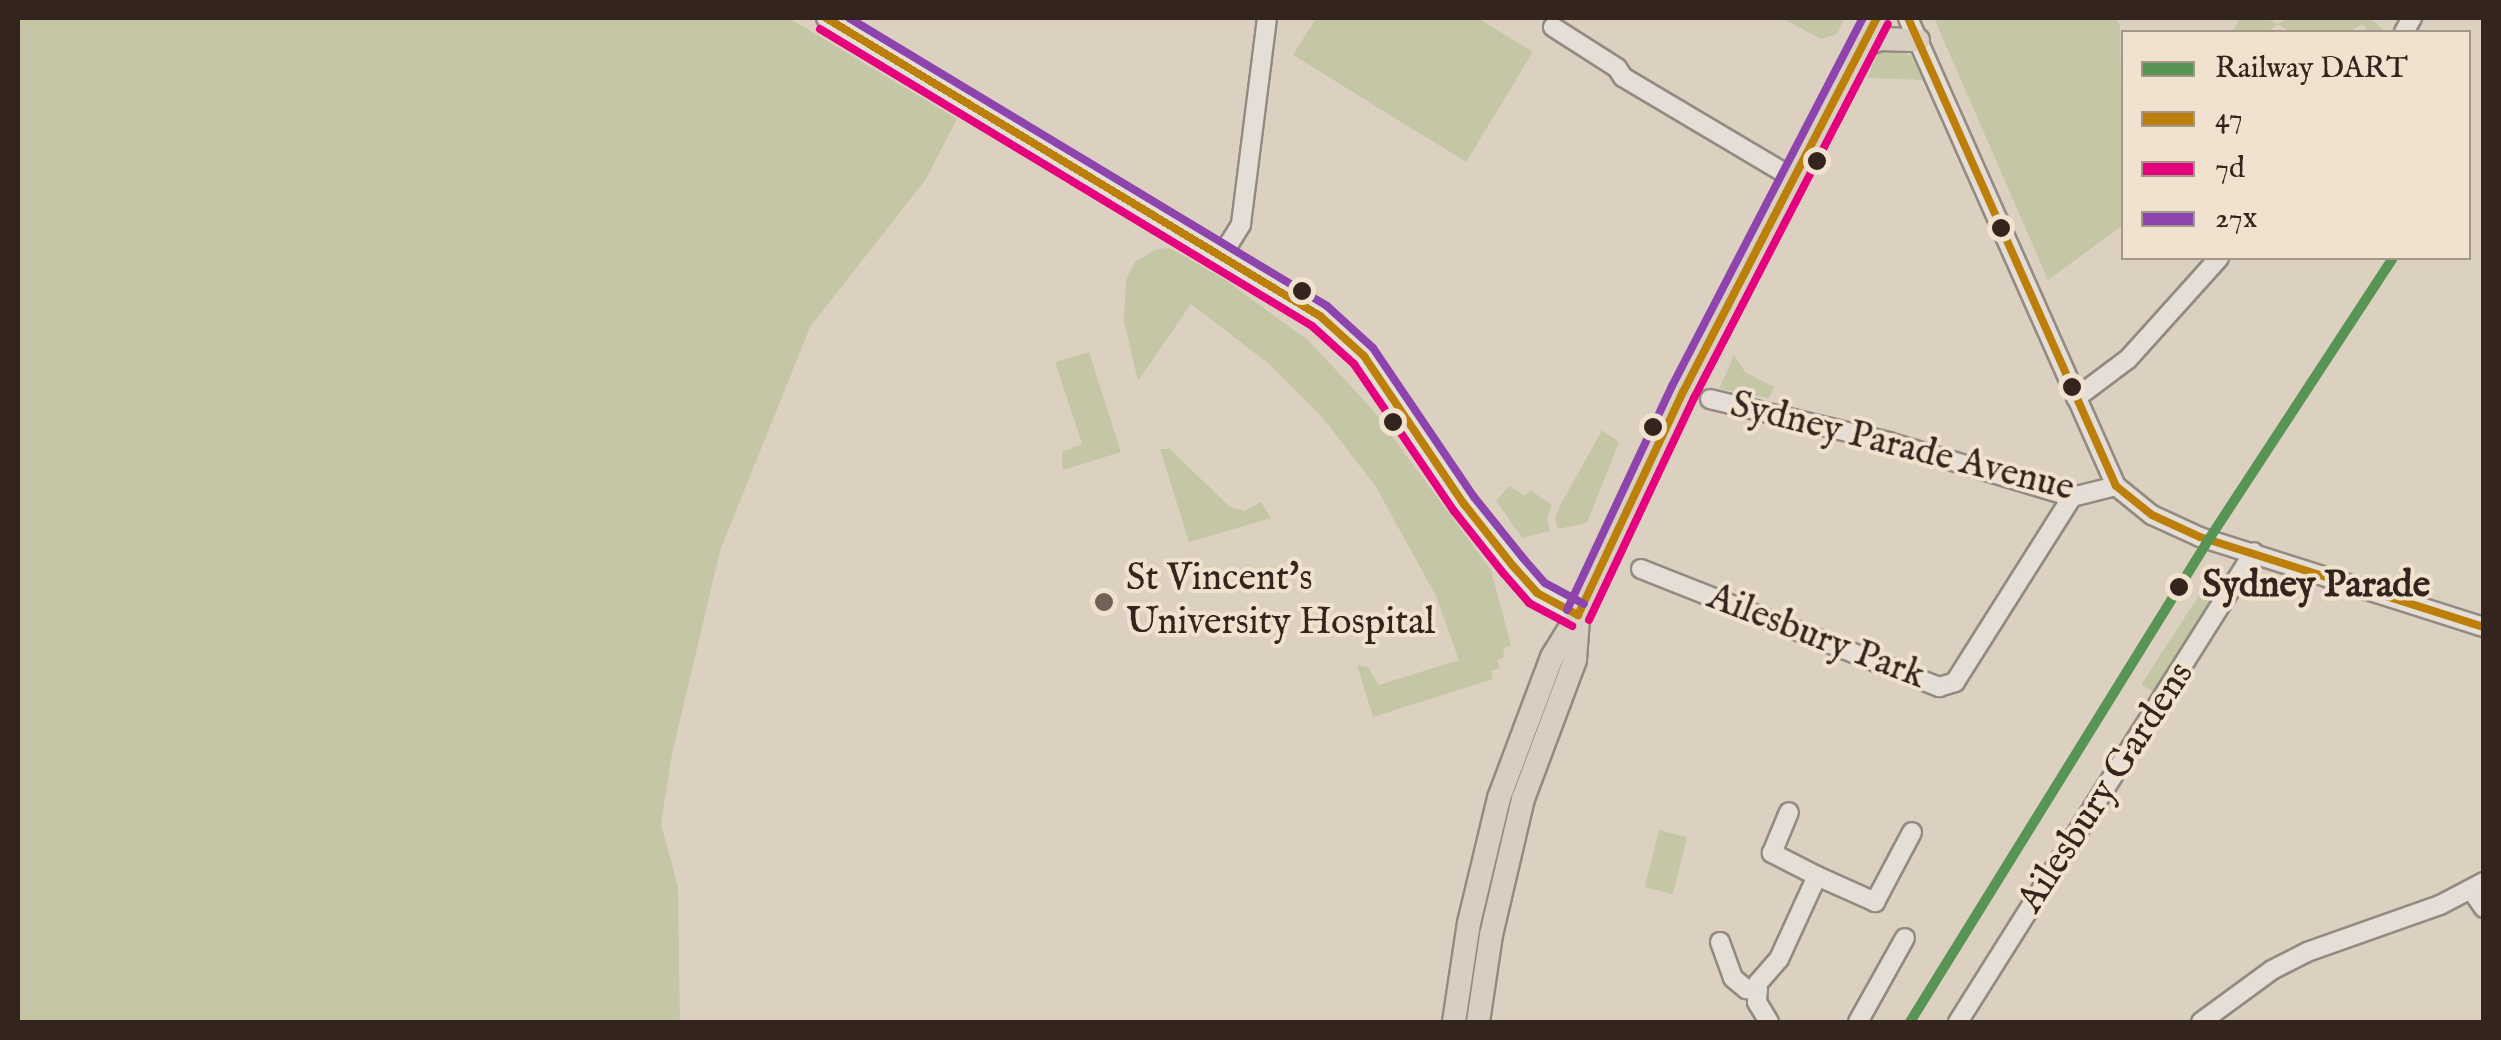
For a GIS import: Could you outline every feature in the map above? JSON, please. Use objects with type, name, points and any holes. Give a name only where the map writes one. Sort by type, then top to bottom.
[{"type":"main road","points":[[1454,1022],[1484,852],[1507,772],[1552,657],[1578,615],[1683,392],[1877,18]]},
{"type":"main road","points":[[1863,45],[1894,38],[1918,40]]},
{"type":"main road","points":[[1478,1022],[1491,935],[1530,781],[1575,660],[1578,615]]},
{"type":"main road","points":[[1507,772],[1530,781]]},
{"type":"street","points":[[826,18],[1296,298],[1345,336],[1512,566],[1537,592],[1578,615]]},
{"type":"street","points":[[1222,255],[1241,224],[1267,18]]},
{"type":"street","points":[[1908,18],[2116,486]]},
{"type":"street","points":[[1554,27],[1618,68],[1623,77],[1794,178]]},
{"type":"street","points":[[2076,398],[2128,359],[2217,260]]},
{"type":"street","name":"Sydney Parade Avenue","points":[[1710,399],[1889,442],[2072,497],[2116,486],[2152,515],[2200,536],[2484,627]]},
{"type":"street","name":"Ailesbury Park","points":[[1641,570],[1939,687],[1955,682],[2072,497]]},
{"type":"street","name":"Ailesbury Gardens","points":[[1958,1022],[2254,552]]},
{"type":"street","points":[[1789,812],[1772,853],[1875,902],[1912,832]]},
{"type":"street","points":[[1770,1022],[1758,1002],[1758,982],[1779,958],[1817,876]]},
{"type":"street","points":[[2201,1022],[2272,970],[2307,952],[2478,886],[2484,908]]},
{"type":"street","points":[[1858,1022],[1904,938]]},
{"type":"street","points":[[1720,942],[1733,978],[1746,989],[1758,990]]},
{"type":"green space","points":[[18,18],[789,18],[957,119],[926,179],[810,327],[720,551],[672,754],[661,824],[678,887],[680,1022],[18,1022]]},
{"type":"green space","points":[[1316,18],[1478,18],[1533,52],[1466,162],[1293,55]]},
{"type":"green space","points":[[1781,18],[1845,18],[1837,34],[1821,39]]},
{"type":"green space","points":[[1934,18],[2116,18],[2120,25],[2121,226],[2048,280]]},
{"type":"green space","points":[[2240,18],[2267,18],[2278,24],[2270,30],[2233,30]]},
{"type":"green space","points":[[2287,18],[2370,18],[2384,30],[2366,30],[2362,24],[2352,30],[2287,30],[2278,24]]},
{"type":"green space","points":[[1891,48],[1911,55],[1923,80],[1867,78],[1879,51]]},
{"type":"green space","points":[[1170,248],[1227,281],[1309,341],[1372,409],[1491,570],[1511,645],[1503,649],[1505,657],[1497,660],[1500,668],[1491,671],[1493,679],[1373,717],[1357,665],[1368,667],[1379,685],[1459,660],[1436,596],[1376,487],[1323,418],[1269,364],[1191,304],[1138,381],[1124,321],[1126,279],[1135,262],[1157,249]]},
{"type":"green space","points":[[1089,352],[1121,452],[1063,470],[1062,452],[1082,444],[1055,362]]},
{"type":"green space","points":[[1734,355],[1745,372],[1774,387],[1769,398],[1719,389]]},
{"type":"green space","points":[[1602,430],[1619,442],[1587,523],[1558,529],[1555,518],[1561,504]]},
{"type":"green space","points":[[1160,449],[1170,449],[1230,507],[1245,511],[1261,502],[1271,518],[1189,542]]},
{"type":"green space","points":[[1509,486],[1525,496],[1530,490],[1552,505],[1547,517],[1550,531],[1522,538],[1496,501]]},
{"type":"green space","points":[[2211,577],[2225,586],[2156,694],[2141,684]]},
{"type":"green space","points":[[1659,830],[1687,837],[1673,894],[1645,887]]},
{"type":"rail line","name":"DART","points":[[1910,1022],[2209,539],[2392,260]]},
{"type":"transit line","name":"47","points":[[826,18],[1320,316],[1364,356],[1464,504],[1513,566],[1537,593],[1578,615]]},
{"type":"transit line","name":"27x","points":[[849,18],[1327,306],[1373,348],[1474,497],[1523,558],[1545,583],[1584,604]]},
{"type":"transit line","name":"27x","points":[[1567,610],[1672,386],[1863,18]]},
{"type":"transit line","name":"47","points":[[1578,615],[1683,392],[1877,18]]},
{"type":"transit line","name":"47","points":[[1908,18],[2116,486],[2152,515],[2200,537],[2484,627]]},
{"type":"transit line","name":"7d","points":[[1589,620],[1694,398],[1888,24]]},
{"type":"transit line","name":"7d","points":[[820,29],[1312,326],[1354,364],[1454,511],[1529,603],[1572,626]]},
{"type":"place","name":"Sydney Parade","points":[[2179,587]]},
{"type":"place","name":"St Vincent's University Hospital","points":[[1104,602]]}]
